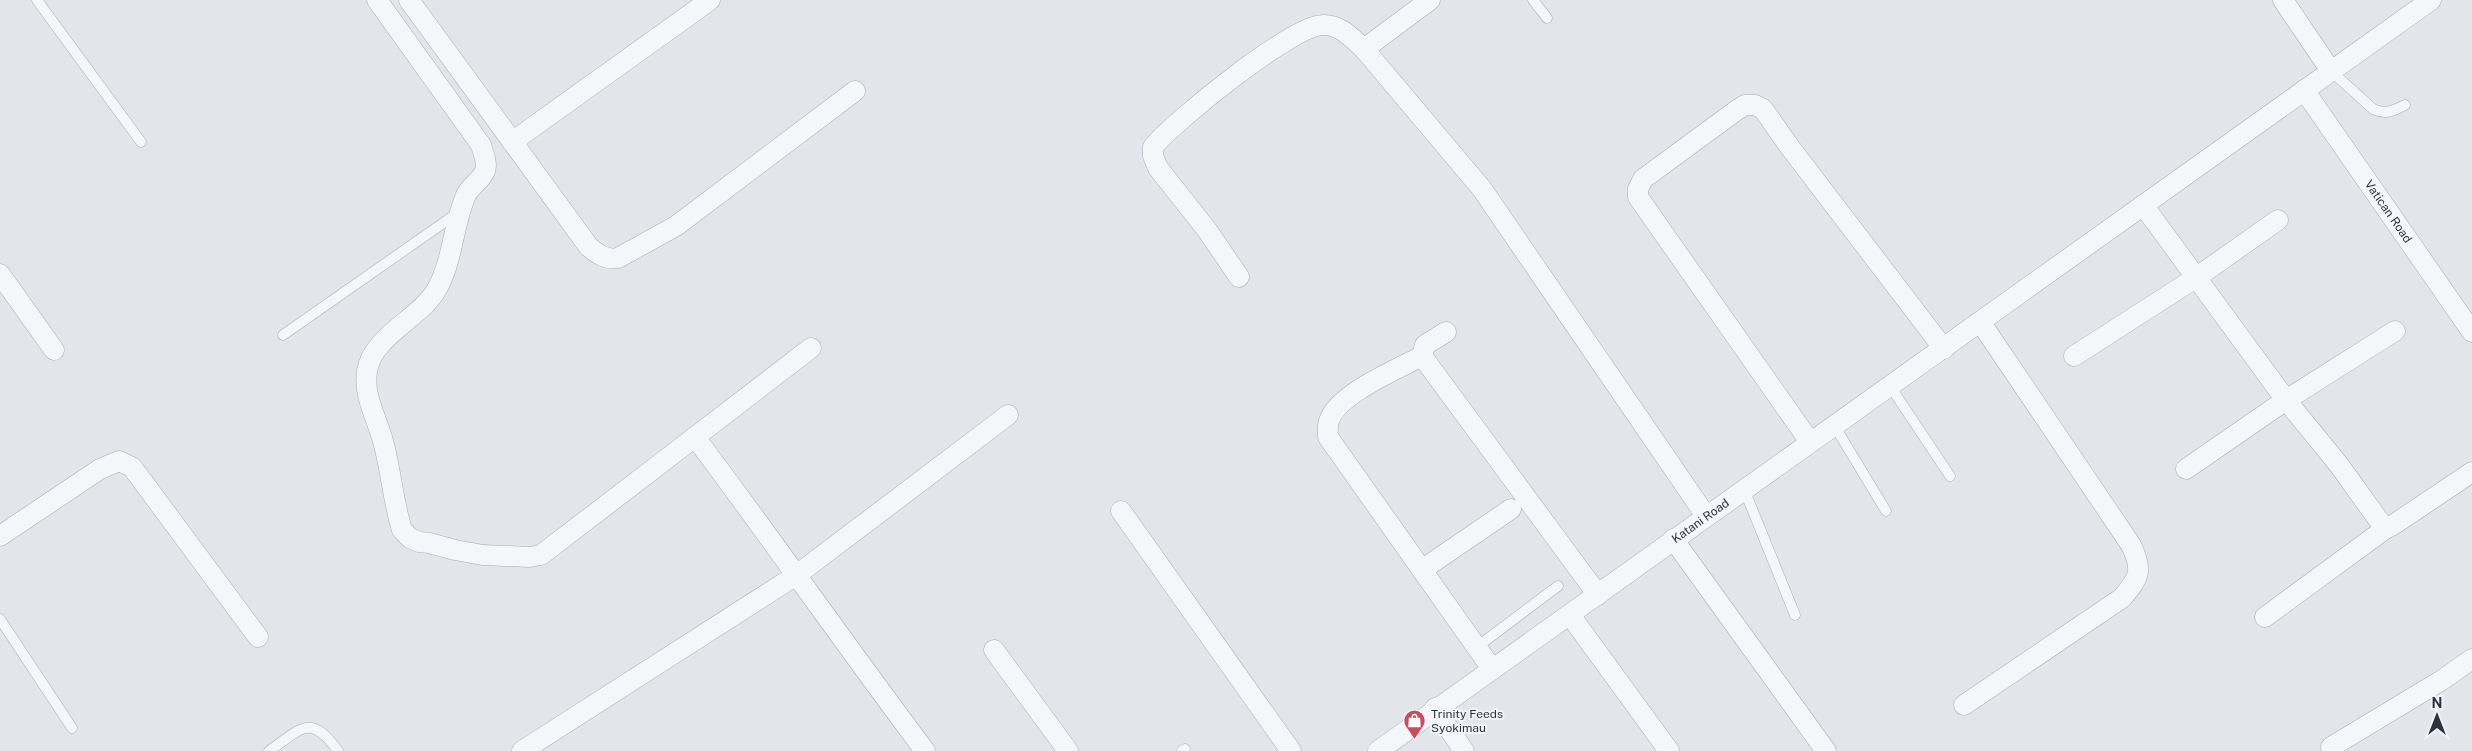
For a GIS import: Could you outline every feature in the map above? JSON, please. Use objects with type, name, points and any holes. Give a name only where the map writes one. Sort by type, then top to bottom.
[{"type":"street","points":[[377,0],[481,145],[486,161],[485,170],[467,193],[449,257],[437,289],[417,312],[380,346],[371,358],[368,370],[368,396],[383,441],[402,530],[410,538],[419,542],[483,555],[530,557],[541,555],[811,348]]},
{"type":"street","points":[[408,0],[589,247],[600,256],[610,259],[618,258],[676,226],[854,90]]},
{"type":"street","points":[[512,142],[710,0]]},
{"type":"street","points":[[1364,49],[1430,0]]},
{"type":"street","points":[[2284,0],[2332,71]]},
{"type":"street","name":"Katani Road","points":[[1378,751],[1436,708],[1570,615],[1673,539],[2025,292],[2142,204],[2431,0]]},
{"type":"street","points":[[1239,277],[1208,230],[1158,168],[1153,156],[1153,146],[1207,98],[1303,30],[1323,25],[1342,29],[1364,49],[1482,189],[1706,516]]},
{"type":"street","name":"Vatican Road","points":[[2304,90],[2472,332]]},
{"type":"street","points":[[1810,442],[1638,197],[1638,189],[1644,179],[1737,110],[1745,105],[1755,105],[1764,109],[1795,154],[1944,349]]},
{"type":"street","points":[[2142,204],[2286,400],[2339,464],[2385,529]]},
{"type":"street","points":[[2074,356],[2197,277],[2278,220]]},
{"type":"street","points":[[0,274],[54,350]]},
{"type":"street","points":[[1964,705],[2122,598],[2135,584],[2139,574],[2138,560],[2131,545],[1981,323]]},
{"type":"street","points":[[2186,469],[2286,400],[2395,331]]},
{"type":"street","points":[[1446,332],[1425,345],[1422,356],[1348,398],[1336,409],[1328,422],[1328,437],[1492,669]]},
{"type":"street","points":[[1422,356],[1598,594]]},
{"type":"street","points":[[522,751],[798,574],[1008,415]]},
{"type":"street","points":[[695,436],[798,574],[818,608],[925,751]]},
{"type":"street","points":[[0,536],[100,469],[119,461],[132,467],[258,636]]},
{"type":"street","points":[[2265,617],[2385,529],[2393,526],[2472,472]]},
{"type":"street","points":[[1423,569],[1510,509]]},
{"type":"street","points":[[1121,512],[1291,751]]},
{"type":"street","points":[[1673,539],[1826,751]]},
{"type":"street","points":[[1570,615],[1669,751]]},
{"type":"street","points":[[994,650],[1068,751]]},
{"type":"street","points":[[2331,747],[2472,660]]},
{"type":"street","points":[[1436,708],[1464,751]]},
{"type":"lane","points":[[36,0],[141,142]]},
{"type":"lane","points":[[1533,0],[1547,18]]},
{"type":"lane","points":[[2332,71],[2372,109],[2381,113],[2392,112],[2405,105]]},
{"type":"lane","points":[[283,334],[461,210]]},
{"type":"lane","points":[[1890,386],[1950,476]]},
{"type":"lane","points":[[1834,426],[1886,511]]},
{"type":"lane","points":[[1744,489],[1795,615]]},
{"type":"lane","points":[[1477,647],[1558,586]]},
{"type":"lane","points":[[0,619],[72,728]]},
{"type":"lane","points":[[269,751],[300,730],[312,727],[320,730],[338,751]]},
{"type":"place","name":"Trinity Feeds Syokimau","points":[[1415,740]]}]
